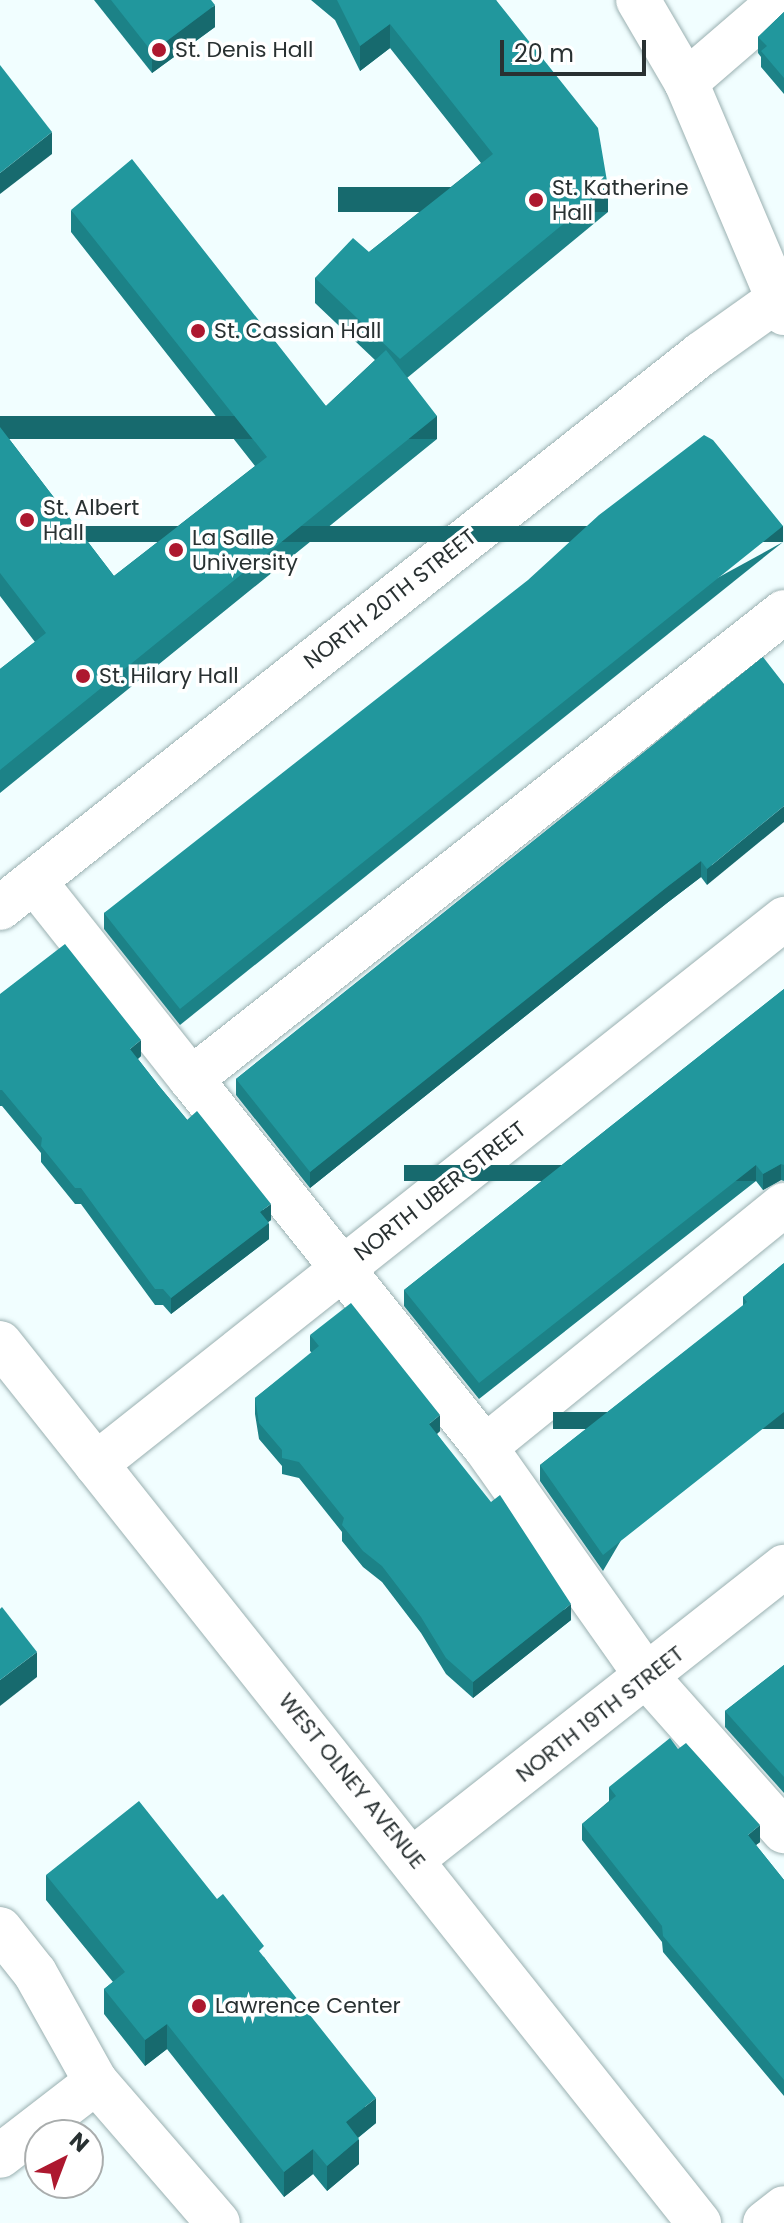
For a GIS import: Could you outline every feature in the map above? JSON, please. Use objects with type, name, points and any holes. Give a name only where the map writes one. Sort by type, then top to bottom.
[{"type":"street","points":[[638,0],[686,82],[783,302]]},
{"type":"street","points":[[686,82],[781,0]]},
{"type":"street","name":"NORTH 20TH STREET","points":[[0,908],[701,354],[783,302]]},
{"type":"street","points":[[191,1079],[784,612]]},
{"type":"street","points":[[34,881],[485,1447],[648,1678],[784,1831]]},
{"type":"street","name":"NORTH UBER STREET","points":[[96,1464],[784,919]]},
{"type":"street","points":[[485,1447],[784,1205]]},
{"type":"street","name":"WEST OLNEY AVENUE","points":[[0,1343],[414,1858],[699,2223]]},
{"type":"street","name":"NORTH 19TH STREET","points":[[414,1858],[648,1678],[784,1567]]},
{"type":"street","points":[[0,1929],[35,1973],[96,2082],[218,2223]]},
{"type":"street","points":[[0,2156],[96,2082]]},
{"type":"street","points":[[765,2223],[784,2208]]},
{"type":"building","points":[[111,0],[211,0],[215,5],[152,52]]},
{"type":"building","name":"St. Katherine Hall","points":[[337,0],[496,0],[598,128],[608,187],[400,359],[315,278],[353,238],[369,252],[493,154],[390,24],[360,46]]},
{"type":"building","points":[[784,12],[784,78],[761,51],[767,46],[758,37]]},
{"type":"building","points":[[0,65],[52,132],[0,173]]},
{"type":"building","points":[[132,159],[326,406],[386,350],[437,416],[0,770],[0,669],[46,633],[0,573],[0,427],[114,576],[267,457],[71,210]]},
{"type":"building","points":[[704,435],[713,440],[783,526],[180,1009],[104,913],[528,580],[599,515]]},
{"type":"building","points":[[763,657],[784,684],[784,806],[707,869],[701,861],[667,887],[310,1172],[236,1079]]},
{"type":"building","points":[[65,944],[141,1040],[130,1049],[159,1086],[187,1120],[197,1111],[271,1204],[260,1212],[269,1223],[171,1298],[163,1289],[155,1289],[81,1188],[75,1188],[41,1146],[42,1138],[0,1090],[0,994]]},
{"type":"building","points":[[784,989],[784,1165],[763,1174],[756,1165],[479,1383],[404,1290]]},
{"type":"building","points":[[784,1263],[784,1412],[603,1555],[540,1465],[747,1302],[743,1297]]},
{"type":"building","points":[[351,1303],[440,1415],[429,1424],[491,1502],[500,1495],[571,1604],[473,1682],[446,1658],[421,1617],[382,1566],[363,1551],[342,1525],[344,1518],[299,1462],[282,1458],[282,1450],[259,1423],[255,1398],[319,1346],[310,1335]]},
{"type":"building","points":[[2,1607],[37,1652],[0,1680],[0,1609]]},
{"type":"building","points":[[784,1665],[784,1777],[725,1711]]},
{"type":"building","points":[[670,1738],[678,1749],[686,1743],[760,1825],[748,1835],[784,1880],[784,2080],[663,1936],[662,1926],[582,1824],[616,1796],[609,1787]]},
{"type":"building","name":"Lawrence Center","points":[[139,1801],[217,1899],[223,1894],[264,1946],[259,1951],[376,2098],[346,2122],[359,2139],[327,2166],[313,2149],[284,2172],[167,2024],[145,2040],[104,1989],[125,1972],[46,1875]]},
{"type":"place","name":"St. Denis Hall","points":[[159,50]]},
{"type":"place","name":"St. Katherine Hall","points":[[536,200]]},
{"type":"place","name":"St. Cassian Hall","points":[[198,331]]},
{"type":"place","name":"St. Albert Hall","points":[[27,520]]},
{"type":"place","name":"La Salle University","points":[[176,550]]},
{"type":"place","name":"St. Hilary Hall","points":[[83,676]]},
{"type":"place","name":"Lawrence Center","points":[[199,2006]]}]
